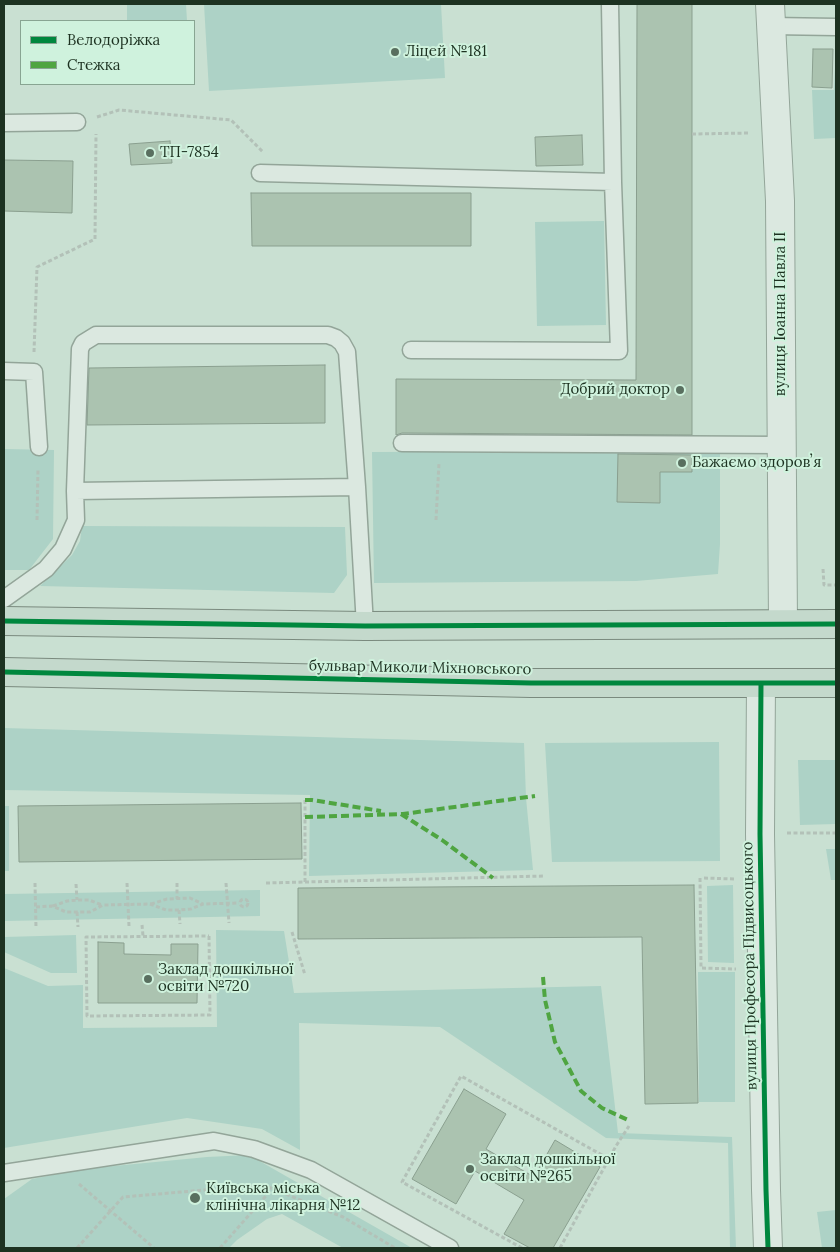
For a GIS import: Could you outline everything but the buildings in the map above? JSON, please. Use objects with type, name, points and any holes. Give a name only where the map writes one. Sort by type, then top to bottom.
[{"type":"highway","points":[[4,621],[365,626],[836,624]]},
{"type":"highway","name":"бульвар Миколи Міхновського","points":[[4,672],[531,683],[836,683]]},
{"type":"street","name":"вулиця Іоанна Павла II","points":[[771,15],[780,201],[783,624]]},
{"type":"street","name":"вулиця Професора Підвисоцького","points":[[761,683],[760,834],[768,1248]]},
{"type":"lane","points":[[411,350],[619,351],[613,182],[610,4]]},
{"type":"lane","points":[[771,15],[836,27]]},
{"type":"lane","points":[[4,123],[77,122]]},
{"type":"lane","points":[[260,173],[613,182]]},
{"type":"lane","points":[[4,599],[46,569],[63,549],[76,520],[80,349],[83,343],[96,334],[328,335],[342,343],[347,352],[365,626]]},
{"type":"lane","points":[[4,371],[34,372],[39,447]]},
{"type":"lane","points":[[402,443],[782,445]]},
{"type":"lane","points":[[76,491],[357,487]]},
{"type":"lane","points":[[4,1173],[214,1141],[254,1149],[311,1170],[450,1248]]},
{"type":"path","points":[[77,122],[119,110],[232,120],[284,173]]},
{"type":"path","points":[[34,372],[37,267],[95,238],[96,118]]},
{"type":"path","points":[[692,134],[749,133]]},
{"type":"path","points":[[436,520],[440,443]]},
{"type":"path","points":[[37,520],[39,447]]},
{"type":"path","points":[[823,569],[824,585],[836,585]]},
{"type":"path","points":[[305,800],[305,882]]},
{"type":"path","points":[[787,833],[836,832]]},
{"type":"path","points":[[266,883],[544,876]]},
{"type":"path","points":[[738,879],[702,878],[701,968],[738,969]]},
{"type":"path","points":[[127,883],[129,926]]},
{"type":"path","points":[[177,883],[177,899]]},
{"type":"path","points":[[226,883],[229,924]]},
{"type":"path","points":[[36,884],[36,928]]},
{"type":"path","points":[[76,884],[77,900]]},
{"type":"path","points":[[36,907],[52,906],[77,900],[89,900],[103,905],[128,905],[150,904],[167,899],[190,898],[203,904]]},
{"type":"path","points":[[150,904],[166,910],[179,910],[191,909],[203,904],[239,903]]},
{"type":"path","points":[[52,906],[66,912],[90,912],[103,905]]},
{"type":"path","points":[[179,910],[180,924]]},
{"type":"path","points":[[77,912],[78,927]]},
{"type":"path","points":[[142,926],[143,936]]},
{"type":"path","points":[[292,932],[305,975]]},
{"type":"path","points":[[143,936],[209,936],[210,1015],[87,1016],[86,937],[143,936]]},
{"type":"path","points":[[522,1248],[402,1182],[461,1076],[609,1159]]},
{"type":"path","points":[[560,1248],[629,1126]]},
{"type":"path","points":[[58,1165],[110,1212],[154,1248]]},
{"type":"path","points":[[77,1248],[123,1197],[262,1185],[343,1217],[395,1248]]},
{"type":"path","points":[[220,1248],[272,1189]]},
{"type":"shaded area","points":[[127,4],[186,4],[187,20],[127,20]]},
{"type":"shaded area","points":[[204,4],[441,4],[445,78],[209,91]]},
{"type":"shaded area","points":[[836,46],[836,138],[814,139],[812,90],[834,90]]},
{"type":"shaded area","points":[[604,221],[606,325],[537,326],[535,222]]},
{"type":"shaded area","points":[[4,449],[54,450],[53,539],[29,570],[4,570]]},
{"type":"shaded area","points":[[720,451],[720,544],[718,574],[636,581],[374,583],[372,452]]},
{"type":"shaded area","points":[[82,526],[345,527],[347,575],[334,593],[40,586],[72,555],[80,541]]},
{"type":"shaded area","points":[[4,728],[524,743],[526,798],[533,870],[309,876],[310,795],[4,790]]},
{"type":"shaded area","points":[[719,742],[720,861],[552,862],[545,743]]},
{"type":"shaded area","points":[[798,760],[836,760],[836,824],[800,825]]},
{"type":"shaded area","points":[[4,806],[9,806],[9,871],[4,871]]},
{"type":"shaded area","points":[[826,849],[836,849],[836,880],[831,880]]},
{"type":"shaded area","points":[[733,885],[734,963],[708,962],[707,886]]},
{"type":"shaded area","points":[[260,890],[260,916],[4,921],[4,894]]},
{"type":"shaded area","points":[[216,930],[284,931],[294,993],[601,986],[618,1133],[732,1137],[736,1248],[730,1248],[728,1143],[606,1138],[440,1027],[299,1023],[300,1150],[262,1129],[187,1118],[4,1148],[4,968],[48,986],[83,985],[83,1028],[217,1027]]},
{"type":"shaded area","points":[[76,935],[77,973],[51,973],[4,952],[4,937]]},
{"type":"shaded area","points":[[698,972],[735,972],[735,1102],[699,1102]]},
{"type":"shaded area","points":[[249,1155],[412,1248],[343,1248],[282,1214],[267,1219],[237,1240],[229,1248],[4,1248],[4,1199],[32,1179],[83,1169],[207,1157]]},
{"type":"shaded area","points":[[836,1210],[836,1248],[822,1248],[817,1212]]},
{"type":"marked path","points":[[305,817],[403,814],[535,796]]},
{"type":"marked path","points":[[305,800],[381,811]]},
{"type":"marked path","points":[[401,814],[442,840],[493,878]]},
{"type":"marked path","points":[[543,977],[545,1000],[555,1042],[581,1091],[602,1108],[628,1120]]},
{"type":"cycle path","points":[[4,621],[365,626],[836,624]]},
{"type":"cycle path","points":[[4,672],[531,683],[836,683]]},
{"type":"cycle path","points":[[761,683],[760,834],[768,1248]]},
{"type":"place","name":"Ліцей №181","points":[[395,52]]},
{"type":"place","name":"ТП-7854","points":[[150,153]]},
{"type":"place","name":"Добрий доктор","points":[[680,390]]},
{"type":"place","name":"Бажаємо здоровʼя","points":[[682,463]]},
{"type":"place","name":"Заклад дошкільної освіти №720","points":[[148,979]]},
{"type":"place","name":"Заклад дошкільної освіти №265","points":[[470,1169]]},
{"type":"place","name":"Київська міська клінічна лікарня №12","points":[[195,1198]]}]
